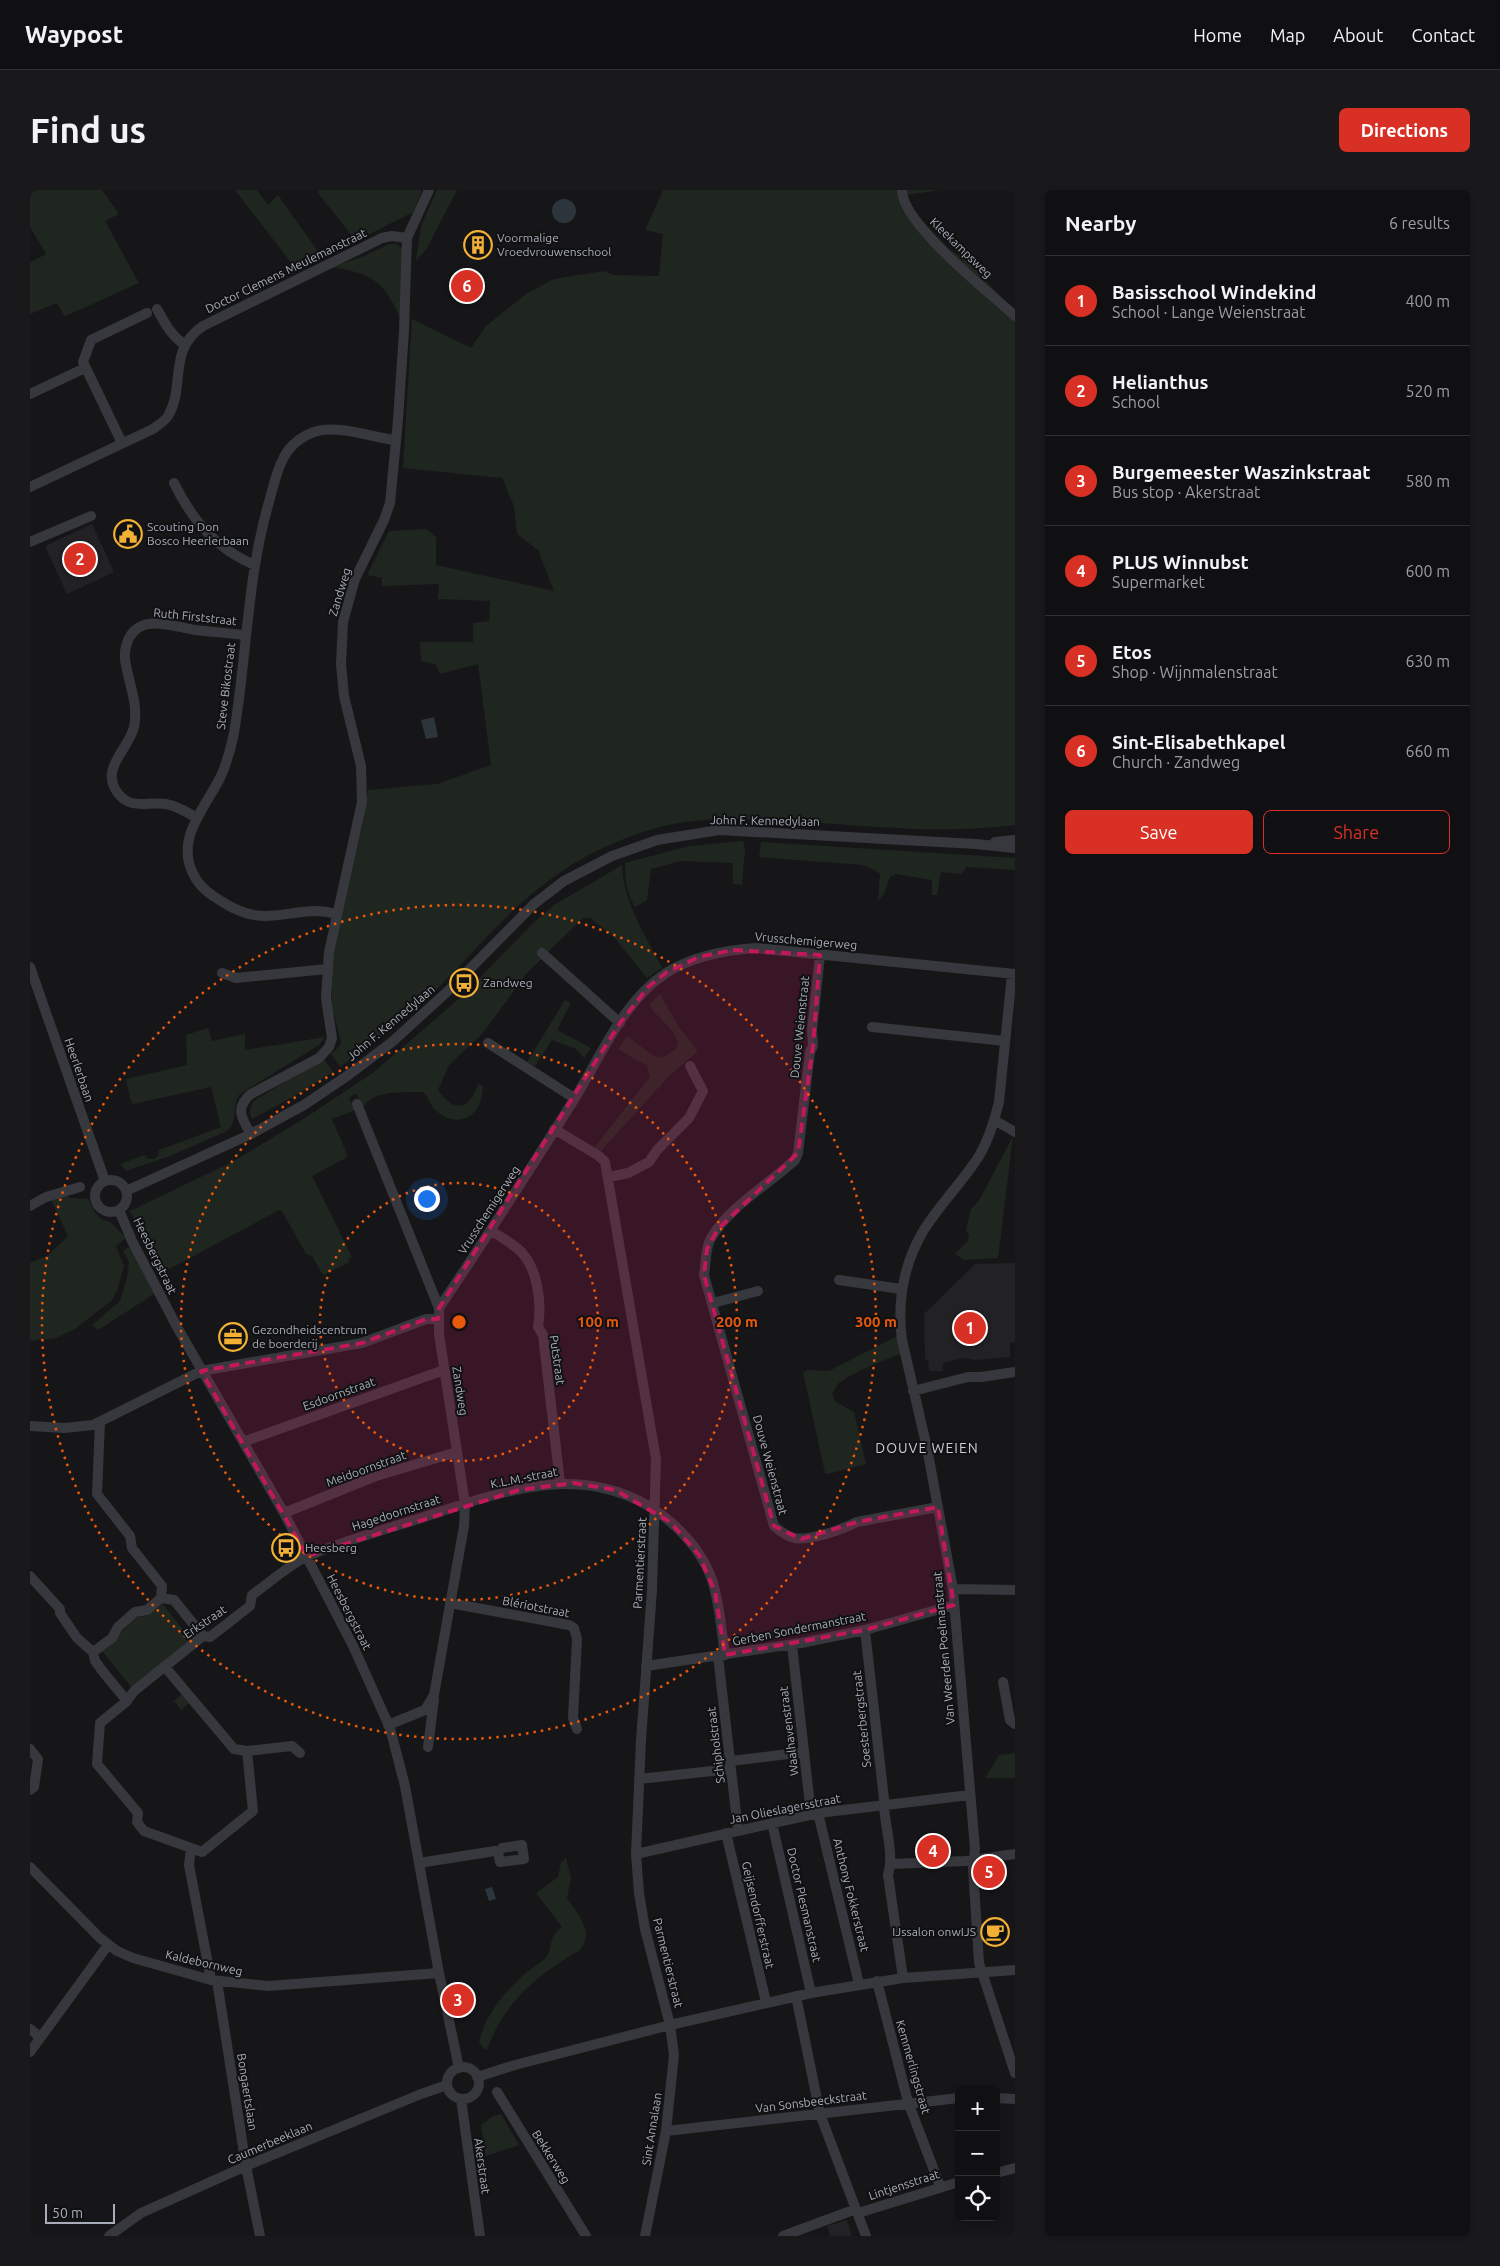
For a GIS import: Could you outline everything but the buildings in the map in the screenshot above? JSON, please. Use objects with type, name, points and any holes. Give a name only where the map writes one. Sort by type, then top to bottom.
[{"type":"street","name":"Zandweg","points":[[251,1134],[240,1112],[244,1100],[251,1094],[319,1058],[329,1048],[332,1038],[326,998],[327,969],[362,802],[361,766],[343,689],[341,645],[343,622],[355,579],[388,511],[404,332],[407,238],[428,190]]},
{"type":"street","name":"Kleekampsweg","points":[[902,190],[904,203],[908,211],[929,236],[1015,316]]},
{"type":"street","name":"Doctor Clemens Meulemanstraat","points":[[30,487],[153,429],[168,416],[185,345],[193,333],[203,326],[382,238],[392,236],[407,238]]},
{"type":"street","points":[[157,308],[168,330],[185,345]]},
{"type":"street","points":[[122,443],[83,362],[91,340],[147,313]]},
{"type":"street","points":[[30,394],[86,368]]},
{"type":"street","name":"Steve Bikostraat","points":[[338,914],[318,911],[266,917],[248,915],[238,911],[207,892],[196,879],[187,858],[187,840],[220,777],[230,752],[244,635],[264,517],[279,469],[288,450],[315,432],[331,429],[395,440]]},
{"type":"street","points":[[174,483],[188,508],[215,540],[241,560],[255,565]]},
{"type":"street","points":[[30,542],[91,516]]},
{"type":"street","name":"Ruth Firststraat","points":[[197,818],[166,804],[141,806],[129,802],[119,795],[114,786],[114,765],[131,737],[136,718],[125,659],[125,647],[131,634],[141,626],[148,624],[158,623],[204,631],[244,635]]},
{"type":"street","name":"John F. Kennedylaan","points":[[126,1191],[251,1134],[304,1105],[392,1042],[448,991],[534,904],[564,882],[612,856],[657,840],[719,830],[976,844],[1015,848]]},
{"type":"street","name":"John F. Kennedylaan","points":[[976,844],[1015,840]]},
{"type":"street","name":"Vrusschemigerweg","points":[[439,1308],[491,1231],[620,1023],[649,986],[667,972],[699,958],[733,950],[756,948],[1014,974]]},
{"type":"street","points":[[542,953],[620,1023]]},
{"type":"street","name":"Douve Weienstraat","points":[[820,955],[812,1032],[813,1046],[810,1052],[798,1153],[795,1160],[741,1205],[718,1229],[710,1241],[704,1275],[774,1526],[790,1537],[801,1539],[845,1528],[857,1522],[938,1507]]},
{"type":"street","name":"Heerlerbaan","points":[[30,966],[105,1181]]},
{"type":"street","points":[[222,973],[236,978],[327,969]]},
{"type":"street","name":"Van Weerden Poelmanstraat","points":[[1014,974],[999,1102],[994,1120],[979,1156],[922,1233],[905,1273],[901,1289],[899,1321],[954,1589],[975,1849],[979,1963],[1015,2072]]},
{"type":"street","points":[[872,1027],[1005,1041]]},
{"type":"street","points":[[488,1043],[574,1098]]},
{"type":"street","points":[[609,1177],[628,1173],[649,1162],[657,1150],[689,1118],[704,1091],[690,1066]]},
{"type":"street","name":"Zandweg","points":[[357,1104],[439,1308],[438,1319],[444,1370],[465,1504],[464,1526],[434,1695],[428,1747]]},
{"type":"street","points":[[994,1120],[1015,1132]]},
{"type":"street","name":"Parmentierstraat","points":[[554,1129],[599,1156],[605,1162],[656,1460],[656,1511],[636,1854],[639,1893],[645,1929],[670,2025]]},
{"type":"street","points":[[105,1181],[117,1181],[126,1191],[126,1201],[119,1210],[106,1212],[96,1202],[97,1187],[105,1181]]},
{"type":"street","points":[[30,1206],[46,1197],[80,1187]]},
{"type":"street","name":"Heesbergstraat","points":[[119,1210],[136,1249],[201,1371],[307,1556],[353,1646],[388,1724],[405,1786],[439,1974]]},
{"type":"street","name":"Putstraat","points":[[491,1231],[519,1249],[532,1267],[537,1287],[540,1317],[538,1327],[543,1335],[560,1483]]},
{"type":"street","points":[[839,1280],[901,1289]]},
{"type":"street","points":[[713,1303],[758,1291]]},
{"type":"street","points":[[30,1426],[77,1427],[100,1422],[201,1371],[362,1343],[426,1319],[438,1319]]},
{"type":"street","name":"Esdoornstraat","points":[[243,1442],[444,1370]]},
{"type":"street","points":[[912,1391],[968,1377],[1015,1372]]},
{"type":"street","points":[[93,1652],[112,1638],[118,1627],[135,1612],[147,1610],[161,1598],[162,1586],[132,1548],[130,1536],[97,1494],[100,1422]]},
{"type":"street","name":"Meidoornstraat","points":[[284,1513],[376,1476],[457,1452]]},
{"type":"street","name":"K.L.M.-straat","points":[[465,1504],[519,1490],[560,1483],[587,1484],[615,1490],[656,1511],[681,1532],[706,1566],[715,1592],[721,1656]]},
{"type":"street","name":"Hagedoornstraat","points":[[307,1556],[465,1504]]},
{"type":"street","name":"Erkstraat","points":[[191,1848],[144,1831],[137,1822],[138,1813],[97,1764],[100,1723],[127,1701],[134,1691],[203,1636],[210,1636],[250,1606],[252,1595],[307,1556]]},
{"type":"street","points":[[30,1576],[60,1609],[60,1613],[77,1638],[93,1652],[95,1661],[127,1701]]},
{"type":"street","points":[[954,1589],[1015,1590]]},
{"type":"street","points":[[161,1598],[174,1600],[203,1636]]},
{"type":"street","name":"Blériotstraat","points":[[450,1603],[569,1625],[574,1628],[577,1639],[573,1718],[577,1729]]},
{"type":"street","name":"Gerben Sondermanstraat","points":[[646,1666],[792,1645],[865,1630],[954,1605]]},
{"type":"street","name":"Soesterbergstraat","points":[[865,1630],[891,1864],[888,1875],[903,1978]]},
{"type":"street","name":"Waalhavenstraat","points":[[792,1645],[804,1752],[814,1814]]},
{"type":"street","name":"Schipholstraat","points":[[721,1656],[738,1830]]},
{"type":"street","points":[[164,1667],[234,1749],[247,1751],[292,1746],[300,1753]]},
{"type":"street","points":[[1003,1682],[1010,1720],[1015,1724]]},
{"type":"street","points":[[388,1724],[425,1710],[434,1695]]},
{"type":"street","points":[[30,1749],[38,1759],[34,1787],[30,1790]]},
{"type":"street","points":[[191,1848],[202,1852],[253,1811],[247,1751]]},
{"type":"street","points":[[639,1779],[804,1752]]},
{"type":"street","name":"Jan Olieslagersstraat","points":[[636,1854],[814,1814],[970,1795]]},
{"type":"street","name":"Anthony Fokkerstraat","points":[[814,1814],[859,1984]]},
{"type":"street","name":"Doctor Plesmanstraat","points":[[772,1823],[812,1992]]},
{"type":"street","name":"Geijsendorfferstraat","points":[[726,1833],[766,2002]]},
{"type":"street","name":"Bongaertslaan","points":[[191,1848],[190,1865],[214,1981],[260,2236]]},
{"type":"street","points":[[419,1863],[495,1851],[498,1853]]},
{"type":"street","points":[[891,1864],[974,1860],[1015,1854]]},
{"type":"street","name":"Kaldebornweg","points":[[30,1868],[108,1945],[133,1958],[214,1981],[268,1986],[439,1974]]},
{"type":"street","points":[[30,2052],[108,1945]]},
{"type":"street","points":[[477,2077],[515,2065],[670,2025],[812,1992],[903,1978],[1015,1970]]},
{"type":"street","points":[[439,1974],[460,2068]]},
{"type":"street","name":"Kemmerlingstraat","points":[[877,1981],[908,2102],[940,2186]]},
{"type":"street","points":[[796,1996],[820,2114],[866,2236]]},
{"type":"street","name":"Sint Annalaan","points":[[645,2236],[666,2131],[674,2055],[670,2025]]},
{"type":"street","points":[[30,2029],[40,2037]]},
{"type":"street","points":[[460,2068],[472,2070],[477,2077],[479,2084],[476,2092],[470,2097],[461,2099],[451,2094],[447,2085],[450,2074],[460,2068]]},
{"type":"street","name":"Caumerbeeklaan","points":[[110,2236],[123,2224],[141,2213],[246,2166],[447,2085]]},
{"type":"street","name":"Bekkerweg","points":[[496,2092],[586,2236]]},
{"type":"street","name":"Van Sonsbeeckstraat","points":[[666,2131],[908,2102],[955,2098]]},
{"type":"street","points":[[1000,2098],[1015,2099]]},
{"type":"street","name":"Akerstraat","points":[[461,2099],[480,2236]]},
{"type":"street","points":[[1000,2172],[1015,2168]]},
{"type":"street","name":"Lintjensstraat","points":[[783,2236],[857,2211],[955,2183]]},
{"type":"highlighted area","points":[[733,950],[820,955],[813,1046],[798,1153],[718,1229],[707,1249],[704,1275],[774,1526],[801,1539],[857,1522],[938,1507],[954,1605],[865,1630],[725,1655],[715,1592],[699,1555],[670,1522],[615,1490],[574,1483],[519,1490],[307,1556],[201,1371],[362,1343],[426,1319],[438,1319],[439,1308],[620,1023],[649,986],[667,972],[699,957]]},
{"type":"shaded area","points":[[30,190],[102,190],[119,214],[105,221],[139,283],[68,315],[64,316],[57,303],[30,314],[30,260],[31,262],[46,254],[30,227]]},
{"type":"shaded area","points":[[235,190],[257,190],[268,205],[278,195],[322,257],[296,269]]},
{"type":"shaded area","points":[[319,190],[422,190],[413,212],[356,241],[318,193]]},
{"type":"shaded area","points":[[437,190],[457,190],[427,248],[416,261],[421,226]]},
{"type":"shaded area","points":[[663,190],[941,190],[905,195],[910,207],[950,250],[967,261],[1015,312],[1015,825],[964,829],[886,828],[770,820],[711,819],[672,824],[640,833],[613,843],[587,856],[562,871],[536,891],[507,916],[429,996],[392,1028],[340,1067],[331,1054],[339,1047],[341,1042],[332,1007],[331,960],[362,827],[368,790],[437,784],[491,765],[478,664],[440,674],[435,664],[421,661],[420,642],[473,642],[473,623],[489,621],[490,601],[438,599],[439,584],[382,586],[382,578],[367,575],[389,531],[426,529],[436,537],[436,565],[554,591],[538,550],[517,534],[514,506],[502,478],[403,468],[412,319],[471,348],[486,326],[526,294],[554,279],[604,271],[613,275],[659,276],[663,234],[645,230]]},
{"type":"shaded area","points":[[564,199],[569,200],[575,206],[575,216],[569,222],[564,223],[559,222],[553,216],[552,211],[553,206],[559,200]]},
{"type":"shaded area","points":[[389,244],[396,244],[404,250],[400,317],[387,294],[374,280],[357,272],[332,267],[362,257]]},
{"type":"shaded area","points":[[92,524],[114,572],[67,594],[45,546]]},
{"type":"shaded area","points":[[434,717],[438,737],[426,739],[421,720]]},
{"type":"shaded area","points":[[743,841],[745,849],[742,885],[733,884],[733,863],[681,861],[651,869],[647,900],[635,907],[627,886],[625,863],[689,846]]},
{"type":"shaded area","points":[[761,842],[1015,858],[1015,870],[966,867],[962,874],[941,872],[937,895],[932,895],[932,880],[896,874],[890,877],[884,894],[878,901],[880,874],[873,869],[862,865],[759,857]]},
{"type":"shaded area","points":[[622,865],[623,879],[631,906],[662,968],[647,978],[613,936],[590,918],[583,918],[527,973],[483,1033],[449,1065],[438,1090],[450,1103],[461,1106],[466,1104],[478,1084],[483,1086],[479,1105],[469,1116],[462,1119],[445,1117],[434,1109],[423,1092],[398,1092],[374,1098],[363,1108],[356,1093],[349,1098],[355,1110],[332,1119],[347,1154],[346,1158],[312,1176],[352,1257],[348,1259],[350,1262],[323,1275],[312,1256],[306,1254],[282,1211],[279,1210],[162,1273],[130,1211],[234,1161],[305,1118],[374,1072],[463,995],[535,921],[554,905]]},
{"type":"shaded area","points":[[660,994],[679,1027],[698,1051],[670,1075],[600,1152],[593,1149],[650,1077],[647,1066],[618,1049],[627,1036],[654,1056],[662,1058],[675,1050],[678,1043],[673,1032],[649,1005]]},
{"type":"shaded area","points":[[565,1000],[571,1003],[557,1030],[591,1048],[584,1058],[576,1049],[552,1040],[535,1066],[527,1062]]},
{"type":"shaded area","points":[[208,1028],[212,1041],[245,1034],[245,1050],[325,1037],[319,1045],[240,1094],[236,1103],[233,1123],[227,1131],[170,1156],[126,1171],[121,1164],[144,1155],[148,1159],[154,1159],[158,1156],[159,1150],[221,1127],[211,1087],[133,1104],[126,1079],[187,1065],[186,1035]]},
{"type":"shaded area","points":[[324,1059],[333,1072],[252,1119],[251,1107],[258,1098]]},
{"type":"shaded area","points":[[1013,1136],[998,1258],[964,1260],[955,1254],[968,1241],[969,1236],[966,1230],[971,1209],[980,1199]]},
{"type":"shaded area","points":[[66,1195],[70,1198],[88,1199],[96,1214],[103,1220],[109,1221],[126,1238],[116,1246],[124,1266],[117,1291],[112,1300],[75,1329],[56,1338],[30,1341],[30,1263],[48,1255],[68,1236],[51,1200]]},
{"type":"shaded area","points":[[130,1246],[154,1294],[98,1330],[92,1325],[120,1301],[128,1274],[129,1262],[123,1251]]},
{"type":"shaded area","points":[[1015,1263],[1015,1342],[1010,1343],[1010,1357],[976,1360],[962,1358],[943,1363],[943,1371],[929,1371],[928,1360],[925,1359],[924,1314],[975,1264]]},
{"type":"shaded area","points":[[899,1335],[902,1354],[878,1362],[843,1380],[832,1394],[836,1402],[854,1412],[866,1464],[828,1474],[825,1473],[803,1372],[808,1370],[829,1371]]},
{"type":"shaded area","points":[[163,1604],[192,1641],[132,1688],[102,1651],[137,1617],[146,1616]]},
{"type":"shaded area","points":[[182,1694],[189,1703],[181,1710],[174,1701]]},
{"type":"shaded area","points":[[1015,1753],[1015,1778],[985,1778],[999,1755]]},
{"type":"shaded area","points":[[566,1858],[571,1878],[567,1898],[583,1923],[586,1936],[584,1943],[580,1950],[536,1980],[524,1991],[503,2017],[487,2049],[484,2049],[479,2042],[491,2012],[511,1987],[546,1957],[554,1936],[562,1927],[536,1893],[558,1877],[561,1862]]},
{"type":"shaded area","points":[[492,1887],[496,1899],[489,1901],[485,1889]]},
{"type":"shaded area","points":[[501,2114],[519,2145],[486,2156],[481,2125],[493,2116]]},
{"type":"shaded area","points":[[847,2220],[852,2236],[830,2236],[827,2226]]},
{"type":"place","name":"Voormalige Vroedvrouwenschool","points":[[478,245]]},
{"type":"place","name":"Sint-Elisabethkapel","points":[[467,286]]},
{"type":"place","name":"Scouting Don Bosco Heerlerbaan","points":[[128,534]]},
{"type":"place","name":"Helianthus","points":[[80,559]]},
{"type":"place","name":"Zandweg","points":[[464,983]]},
{"type":"place","name":"Basisschool Windekind","points":[[970,1328]]},
{"type":"place","name":"Gezondheidscentrum de boerderij","points":[[233,1337]]},
{"type":"place","name":"Heesberg","points":[[286,1548]]},
{"type":"place","name":"PLUS Winnubst","points":[[933,1851]]},
{"type":"place","name":"Etos","points":[[989,1872]]},
{"type":"place","name":"IJssalon onwIJS","points":[[995,1932]]},
{"type":"place","name":"Burgemeester Waszinkstraat","points":[[458,2000]]},
{"type":"district","name":"DOUVE WEIEN","points":[[927,1448]]}]
